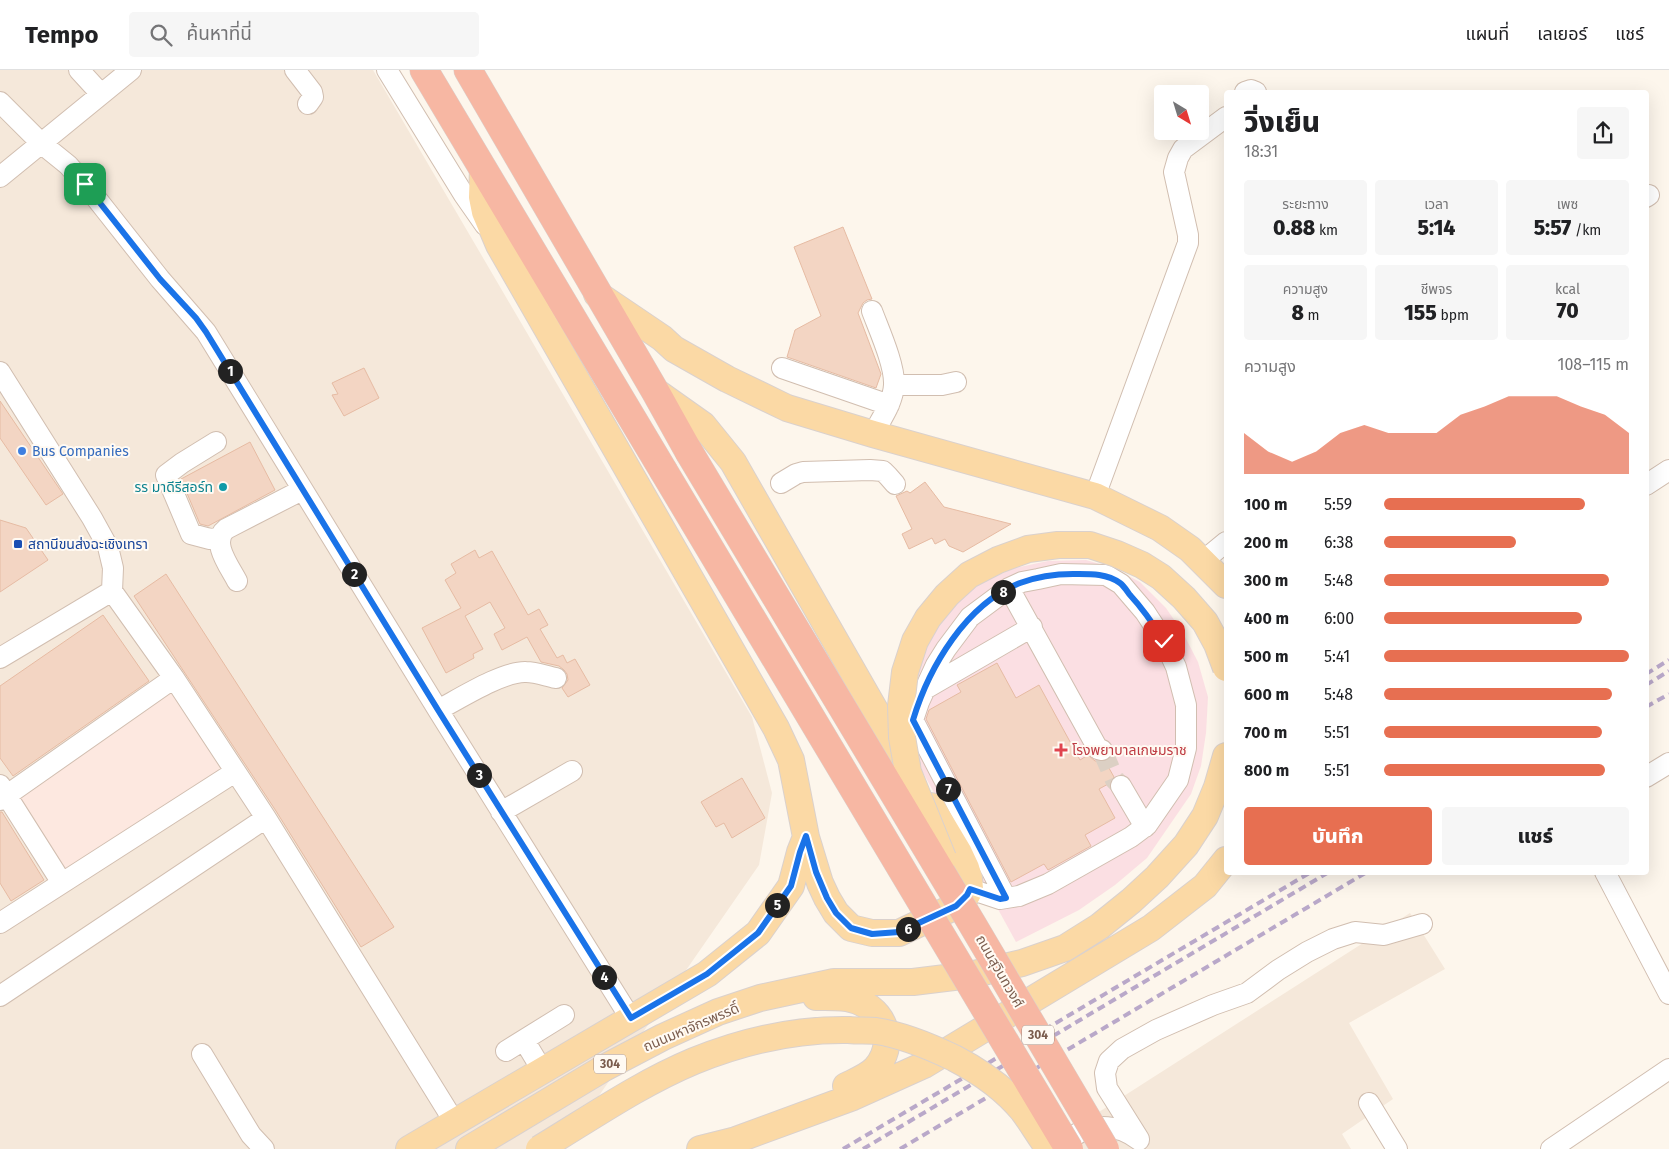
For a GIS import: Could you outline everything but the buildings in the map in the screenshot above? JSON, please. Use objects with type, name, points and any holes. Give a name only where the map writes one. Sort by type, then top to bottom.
[{"type":"highway","points":[[424,70],[1069,1149]]},
{"type":"highway","name":"ถนนสุวินทวงศ์","points":[[468,70],[689,452],[1105,1149]]},
{"type":"main road","points":[[483,169],[482,197],[485,212],[499,246],[776,728],[791,760],[806,836],[816,872],[827,898],[836,913],[851,928],[872,934],[899,932],[956,906],[970,889],[969,878],[958,853],[871,705],[768,489],[733,462],[703,424],[655,391]]},
{"type":"main road","points":[[597,294],[662,338],[674,349],[728,379],[787,408],[1095,496],[1160,528],[1190,549],[1224,583]]},
{"type":"main road","points":[[971,922],[908,772],[902,737],[901,706],[904,681],[914,642],[928,618],[947,594],[969,575],[998,560],[1028,549],[1058,545],[1090,545],[1126,557],[1161,577],[1184,598],[1205,622],[1217,644],[1224,663]]},
{"type":"main road","points":[[760,998],[834,982],[913,982],[970,975],[1022,963],[1065,948],[1100,926],[1131,901],[1156,878],[1186,845],[1205,816],[1217,787],[1224,763]]},
{"type":"main road","points":[[409,1149],[707,974],[758,933],[791,886],[806,836]]},
{"type":"main road","points":[[700,1149],[736,1140],[853,1097],[924,1065],[1151,928],[1205,886],[1224,862]]},
{"type":"main road","points":[[736,1140],[865,1076],[876,1068],[880,1062],[886,1044],[886,1031],[880,1018],[872,1009],[860,1002],[838,997],[760,998]]},
{"type":"main road","name":"ถนนมหาจักรพรรดิ์","points":[[469,1149],[604,1068],[671,1033],[718,1012],[760,998]]},
{"type":"main road","points":[[538,1149],[625,1097],[692,1062],[732,1046],[810,1031],[841,1030],[875,1031],[905,1038],[936,1049],[970,1066],[996,1085],[1023,1111],[1049,1149]]},
{"type":"street","points":[[80,70],[102,94]]},
{"type":"street","points":[[0,176],[42,144],[131,70]]},
{"type":"street","points":[[295,70],[312,92],[313,97],[308,104]]},
{"type":"street","points":[[387,70],[464,195],[499,246]]},
{"type":"street","points":[[0,102],[42,144],[68,165],[160,279],[196,318],[206,332],[501,812],[631,1018]]},
{"type":"street","points":[[1095,496],[1188,243],[1188,235],[1174,172],[1178,158],[1183,149],[1224,118]]},
{"type":"street","points":[[872,311],[892,368],[894,385],[889,405],[873,434]]},
{"type":"street","points":[[782,368],[889,405]]},
{"type":"street","points":[[0,372],[92,518],[108,547],[113,568],[112,591],[174,678],[266,818],[455,1122]]},
{"type":"street","points":[[894,385],[942,385],[956,382]]},
{"type":"street","points":[[216,442],[166,475],[192,534],[210,540],[219,538]]},
{"type":"street","points":[[768,489],[803,472],[870,470],[883,472],[895,484]]},
{"type":"street","points":[[1649,483],[1669,470]]},
{"type":"street","points":[[237,581],[219,545],[221,533],[302,490]]},
{"type":"street","points":[[1203,561],[1224,544]]},
{"type":"street","points":[[970,889],[1000,899],[1019,896],[1048,884],[1131,837],[1145,827],[1178,780],[1186,748],[1186,705],[1176,667],[1164,641],[1145,612],[1121,584],[1106,575],[1061,574],[1022,582],[1009,588],[970,617],[946,649],[925,689],[913,720],[1006,898]]},
{"type":"street","points":[[1009,588],[1098,749],[1102,750]]},
{"type":"street","points":[[0,658],[112,591]]},
{"type":"street","points":[[925,689],[1032,627]]},
{"type":"street","points":[[438,710],[502,676],[515,672],[527,672],[556,678]]},
{"type":"street","points":[[62,883],[2,794],[174,678]]},
{"type":"street","points":[[1649,776],[1669,763]]},
{"type":"street","points":[[501,812],[572,771]]},
{"type":"street","points":[[0,923],[235,772]]},
{"type":"street","points":[[1121,786],[1145,827]]},
{"type":"street","points":[[0,996],[266,818]]},
{"type":"street","points":[[1607,875],[1669,994]]},
{"type":"street","points":[[1143,1144],[1107,1088],[1105,1072],[1109,1061],[1122,1049],[1164,1026],[1247,993],[1278,970],[1333,939],[1355,932],[1384,935],[1422,924]]},
{"type":"street","points":[[506,1051],[564,1015]]},
{"type":"street","points":[[524,1040],[542,1070]]},
{"type":"street","points":[[202,1054],[251,1135],[264,1149]]},
{"type":"street","points":[[1552,1149],[1669,1068]]},
{"type":"street","points":[[1369,1103],[1397,1149]]},
{"type":"street","points":[[1062,1149],[1075,1135],[1091,1128],[1108,1126],[1124,1130],[1143,1144]]},
{"type":"shaded area","points":[[0,70],[373,70],[752,717],[772,793],[759,865],[562,1149],[0,1149]]},
{"type":"shaded area","name":"โรงพยาบาลเกษมราช","points":[[1086,560],[1113,568],[1140,582],[1166,608],[1183,633],[1198,662],[1208,697],[1206,733],[1201,766],[1191,794],[1147,858],[1115,885],[1079,910],[1016,942],[921,769],[913,720],[914,685],[925,647],[936,624],[957,598],[987,580],[1015,568],[1048,561]]},
{"type":"shaded area","points":[[172,692],[222,771],[63,874],[15,800]]},
{"type":"shaded area","points":[[1410,913],[1445,969],[1349,1023],[1393,1099],[1342,1134],[1351,1149],[1041,1149]]},
{"type":"tunnel","points":[[1102,750],[1115,780],[1121,786]]},
{"type":"railway","points":[[1649,672],[1669,660]]},
{"type":"railway","points":[[1649,683],[1669,671]]},
{"type":"railway","points":[[1649,705],[1669,694]]},
{"type":"railway","points":[[843,1149],[1306,875]]},
{"type":"railway","points":[[863,1149],[1324,875]]},
{"type":"railway","points":[[900,1149],[1362,875]]},
{"type":"place","name":"Bus Companies","points":[[22,451]]},
{"type":"place","name":"รร มาดีรีสอร์ท","points":[[223,487]]},
{"type":"place","name":"สถานีขนส่งฉะเชิงเทรา","points":[[18,544]]},
{"type":"place","name":"โรงพยาบาลเกษมราช","points":[[1061,750]]},
{"type":"route","points":[[85,184],[160,279],[196,318],[206,332],[501,812],[631,1018],[707,974],[758,933],[791,886],[806,836],[816,872],[827,898],[836,913],[851,928],[872,934],[899,932],[956,906],[970,889],[1000,899],[1006,898],[913,720],[936,664],[970,617],[989,602],[1009,588],[1022,582],[1061,574],[1106,575],[1121,584],[1145,612],[1164,641]]}]
